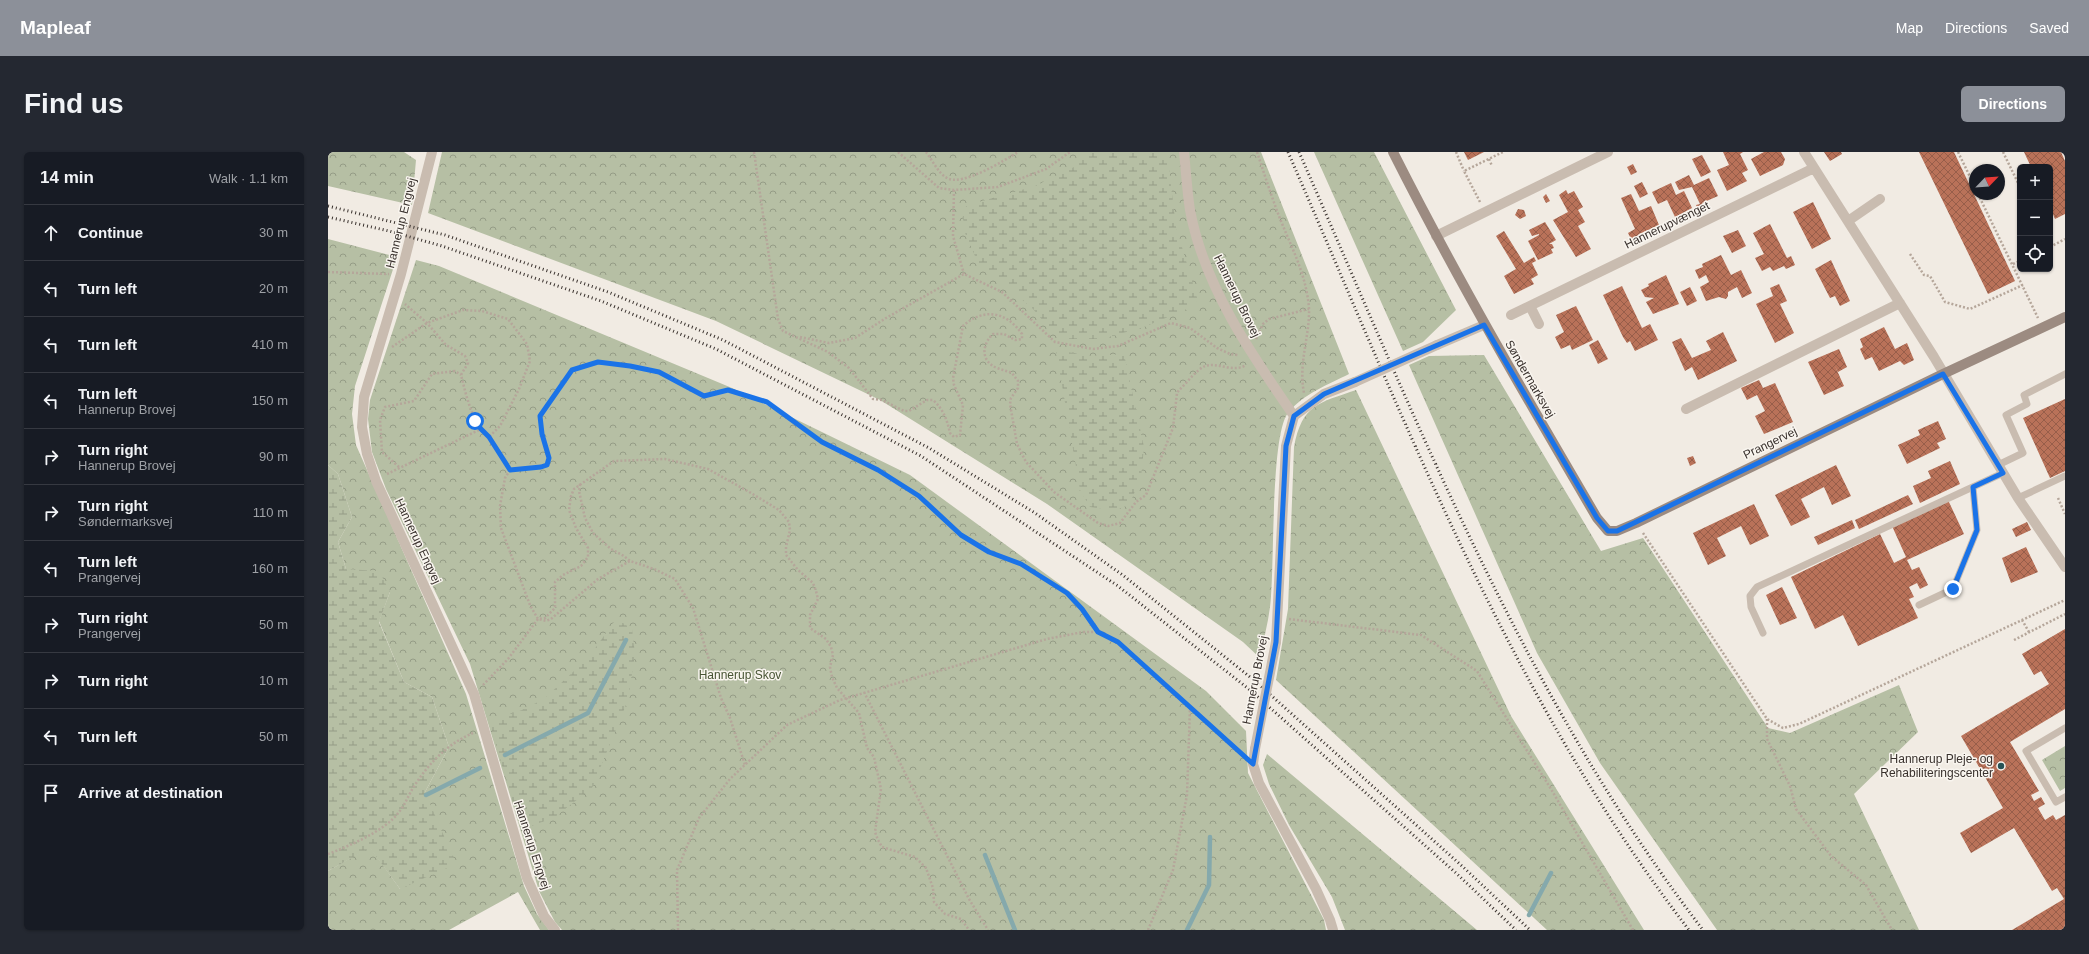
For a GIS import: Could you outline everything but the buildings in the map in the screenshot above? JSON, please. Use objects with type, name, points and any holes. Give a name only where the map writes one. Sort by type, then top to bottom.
[{"type":"street","name":"Hannerup Engvej","points":[[432,152],[401,274],[364,397],[362,427],[367,454],[376,481],[474,694],[527,878],[544,916],[555,930]]},
{"type":"street","name":"Hannerup Brovej","points":[[1184,152],[1190,210],[1202,254],[1215,286],[1251,353],[1294,416],[1286,446],[1276,642],[1253,764],[1259,784],[1316,889],[1333,930]]},
{"type":"street","name":"Søndermarksvej","points":[[1394,152],[1436,236],[1484,325],[1597,518],[1608,531]]},
{"type":"street","points":[[1436,236],[1484,211],[1608,152]]},
{"type":"street","points":[[1804,152],[1900,303],[2018,498],[2065,567]]},
{"type":"street","name":"Hannerupvænget","points":[[1511,315],[1814,168]]},
{"type":"street","points":[[1848,221],[1880,199]]},
{"type":"street","points":[[1686,409],[1900,303]]},
{"type":"street","points":[[1530,306],[1538,324]]},
{"type":"street","name":"Prangervej","points":[[1608,531],[1617,531],[2065,317]]},
{"type":"street","points":[[1294,416],[1324,394],[1355,382],[1484,325]]},
{"type":"lane","points":[[1763,633],[1751,607],[1750,596],[1757,587],[1973,487],[2000,469],[2023,453],[2006,415],[2027,404],[2024,395],[2065,374]]},
{"type":"lane","points":[[2018,498],[2065,476]]},
{"type":"lane","points":[[1919,605],[1953,589],[1977,530],[1973,487]]},
{"type":"lane","points":[[2065,728],[2026,751],[2056,802],[2065,797]]},
{"type":"path","points":[[754,152],[778,319],[783,331],[828,352],[849,368],[872,399],[882,400],[904,411],[909,410],[927,400],[933,400],[943,412],[949,425],[950,434],[954,437],[960,435],[963,411],[953,378],[963,326],[969,320],[991,314],[1005,316],[1019,329],[1022,334],[1022,338],[1016,340],[1004,334],[993,334],[984,346],[984,352],[989,363],[996,368],[1012,373],[1018,381],[1018,388],[1011,398],[1010,404],[1017,444],[1026,462],[1054,492],[1098,523],[1108,526],[1120,523],[1136,502],[1146,495],[1173,428],[1177,394],[1179,390],[1202,368],[1208,365],[1244,367],[1249,363],[1251,353],[1262,324],[1269,319],[1309,309]]},
{"type":"path","points":[[898,152],[939,188],[954,190],[998,187],[1046,169],[1070,152]]},
{"type":"path","points":[[926,152],[948,179],[959,180],[969,177],[1018,152]]},
{"type":"path","points":[[1257,152],[1279,216],[1303,271],[1309,309],[1302,383],[1307,405]]},
{"type":"path","points":[[1456,152],[1484,211]]},
{"type":"path","points":[[1464,171],[1503,152]]},
{"type":"path","points":[[1958,152],[1969,175]]},
{"type":"path","points":[[2003,152],[2017,181]]},
{"type":"path","points":[[1489,159],[1492,166]]},
{"type":"path","points":[[954,190],[953,236],[964,274],[1002,292],[1055,342],[1093,349],[1118,346],[1171,323],[1190,328],[1217,348],[1230,354],[1251,353]]},
{"type":"path","points":[[1981,200],[2043,327]]},
{"type":"path","points":[[2053,246],[2065,240]]},
{"type":"path","points":[[1910,254],[1924,275],[1930,276],[1945,302],[1951,304],[1970,308],[2023,285]]},
{"type":"path","points":[[2013,264],[2017,262]]},
{"type":"path","points":[[328,272],[401,274]]},
{"type":"path","points":[[795,337],[829,343],[856,338],[886,318],[964,274]]},
{"type":"path","points":[[394,295],[427,324],[446,345],[465,356],[468,363],[461,375]]},
{"type":"path","points":[[375,358],[427,324],[463,310],[482,311],[508,319],[527,344],[530,361],[519,389],[500,426],[489,437]]},
{"type":"path","points":[[510,470],[547,465],[549,458],[542,434],[540,416],[572,370],[598,362],[630,366],[659,372],[704,396],[728,390],[767,402],[822,442],[878,470],[919,496],[961,535],[989,552],[1021,564],[1067,593],[1082,609],[1098,632]]},
{"type":"path","points":[[399,467],[382,452],[380,420],[385,408],[414,401],[432,374],[455,371],[461,375],[469,407],[481,429],[489,437],[510,470]]},
{"type":"path","points":[[376,481],[399,467],[481,429]]},
{"type":"path","points":[[474,694],[508,659],[538,619],[545,618],[555,608],[554,588],[558,578],[581,566],[588,557],[588,548],[576,528],[569,510],[571,496],[580,483],[614,460],[665,459],[708,469],[779,510],[789,522],[790,530],[786,547],[786,555],[794,566],[813,584],[818,599],[810,615],[810,628],[826,639],[831,647],[833,655],[830,667],[832,677],[838,688],[858,713],[867,748],[874,757],[879,774],[881,789],[875,832],[878,840],[882,847],[915,857],[926,868],[933,888],[934,902],[945,914],[961,919],[969,930]]},
{"type":"path","points":[[510,470],[505,478],[500,506],[501,528],[530,604],[538,619],[546,621],[551,619],[598,579],[630,561]]},
{"type":"path","points":[[580,483],[579,490],[585,518],[593,533],[611,549],[630,561],[654,569],[675,579],[693,608],[721,698],[730,718],[745,765]]},
{"type":"path","points":[[2058,498],[2065,514]]},
{"type":"path","points":[[1636,522],[1767,719],[1783,728],[1799,724],[2065,600]]},
{"type":"path","points":[[2014,640],[2065,614]]},
{"type":"path","points":[[1278,618],[1421,635],[1477,671],[1551,789],[1633,930]]},
{"type":"path","points":[[2022,620],[2029,632]]},
{"type":"path","points":[[678,930],[677,870],[699,818],[730,779],[788,725],[847,698],[864,692],[1047,640],[1083,632],[1098,632],[1118,642],[1253,764]]},
{"type":"path","points":[[864,692],[969,899],[988,930]]},
{"type":"path","points":[[1148,930],[1173,870],[1187,795],[1190,708]]},
{"type":"path","points":[[1767,719],[1767,739],[1790,786],[1796,809],[1831,856],[1866,885],[1892,930]]},
{"type":"path","points":[[328,854],[355,844],[399,813],[413,788],[433,760],[459,739],[483,729]]},
{"type":"green space","points":[[328,152],[404,152],[416,160],[412,205],[328,186]]},
{"type":"green space","points":[[442,152],[1261,152],[1349,374],[1301,400],[1288,413],[1282,426],[1278,448],[1274,505],[1270,607],[1260,658],[1243,642],[1047,504],[880,400],[716,321],[428,213]]},
{"type":"green space","points":[[1089,152],[1167,152],[1176,227],[1198,301],[1185,310],[1144,327],[1102,339],[1067,339],[1055,335],[1033,309],[993,275],[981,270],[965,233],[962,210],[968,205],[1035,186],[1076,166]]},
{"type":"green space","points":[[1314,152],[1374,152],[1456,310],[1423,342],[1403,351]]},
{"type":"green space","points":[[328,239],[397,257],[355,386],[352,414],[356,445],[466,694],[524,886],[537,914],[549,930],[540,930],[518,892],[449,930],[328,930],[328,871],[370,847],[400,889],[425,792],[449,747],[432,697],[404,682],[379,621],[390,592],[346,569],[338,542],[352,517],[338,474],[328,465]]},
{"type":"green space","name":"Hannerup Skov","points":[[416,260],[439,266],[732,388],[910,475],[1206,691],[1246,731],[1248,773],[1324,920],[1326,930],[562,930],[555,922],[539,891],[470,664],[386,489],[372,452],[368,419],[370,400]]},
{"type":"green space","points":[[1056,350],[1091,356],[1124,354],[1144,447],[1141,478],[1129,505],[1113,511],[1090,507],[1080,490]]},
{"type":"green space","points":[[1484,355],[1601,551],[1643,538],[1768,728],[1790,733],[1899,685],[1918,732],[1854,794],[1919,930],[1717,930],[1600,763],[1537,653],[1409,365],[1429,356]]},
{"type":"green space","points":[[1356,390],[1511,716],[1644,930],[1547,930],[1276,680],[1288,609],[1294,447],[1297,433],[1307,413],[1314,407],[1322,402]]},
{"type":"green space","points":[[328,465],[338,474],[352,517],[338,542],[346,569],[379,571],[390,592],[379,622],[404,682],[432,697],[449,747],[425,792],[456,864],[400,889],[370,848],[328,871]]},
{"type":"green space","points":[[613,623],[623,623],[632,629],[635,654],[628,700],[592,788],[555,817],[521,830],[489,721],[522,710],[544,699],[589,657]]},
{"type":"green space","points":[[2065,746],[2065,788],[2060,791],[2042,760]]},
{"type":"green space","points":[[1267,754],[1477,930],[1345,930],[1332,897],[1289,825],[1269,784],[1263,765]]},
{"type":"waterway","points":[[505,755],[588,713],[626,640]]},
{"type":"waterway","points":[[426,795],[480,768]]},
{"type":"waterway","points":[[1187,930],[1209,885],[1210,837]]},
{"type":"waterway","points":[[985,855],[1015,930]]},
{"type":"waterway","points":[[1529,915],[1551,873]]},
{"type":"railway","points":[[1288,152],[1419,454],[1465,554],[1514,652],[1567,748],[1625,841],[1689,930]]},
{"type":"railway","points":[[1299,152],[1431,454],[1478,554],[1527,652],[1581,748],[1639,841],[1703,930]]},
{"type":"railway","points":[[328,206],[445,235],[608,292],[723,340],[929,448],[1035,513],[1124,576],[1255,681],[1462,866],[1530,930]]},
{"type":"railway","points":[[328,217],[389,231],[442,246],[601,301],[716,349],[921,456],[1118,586],[1250,690],[1456,873],[1516,930]]},
{"type":"place","name":"Hannerup Pleje- og Rehabiliteringscenter","points":[[2001,766]]},
{"type":"route","points":[[475,421],[504,457],[510,470],[547,465],[549,458],[542,434],[540,416],[551,397],[572,370],[598,362],[630,366],[659,372],[704,396],[728,390],[767,402],[822,442],[878,470],[919,496],[961,535],[989,552],[1021,564],[1067,593],[1095,624],[1098,632],[1118,642],[1253,764],[1276,642],[1286,446],[1294,416],[1324,394],[1355,382],[1484,325],[1597,518],[1608,531],[1617,531],[1943,374],[2003,473],[1973,487],[1977,530],[1953,589]]}]
